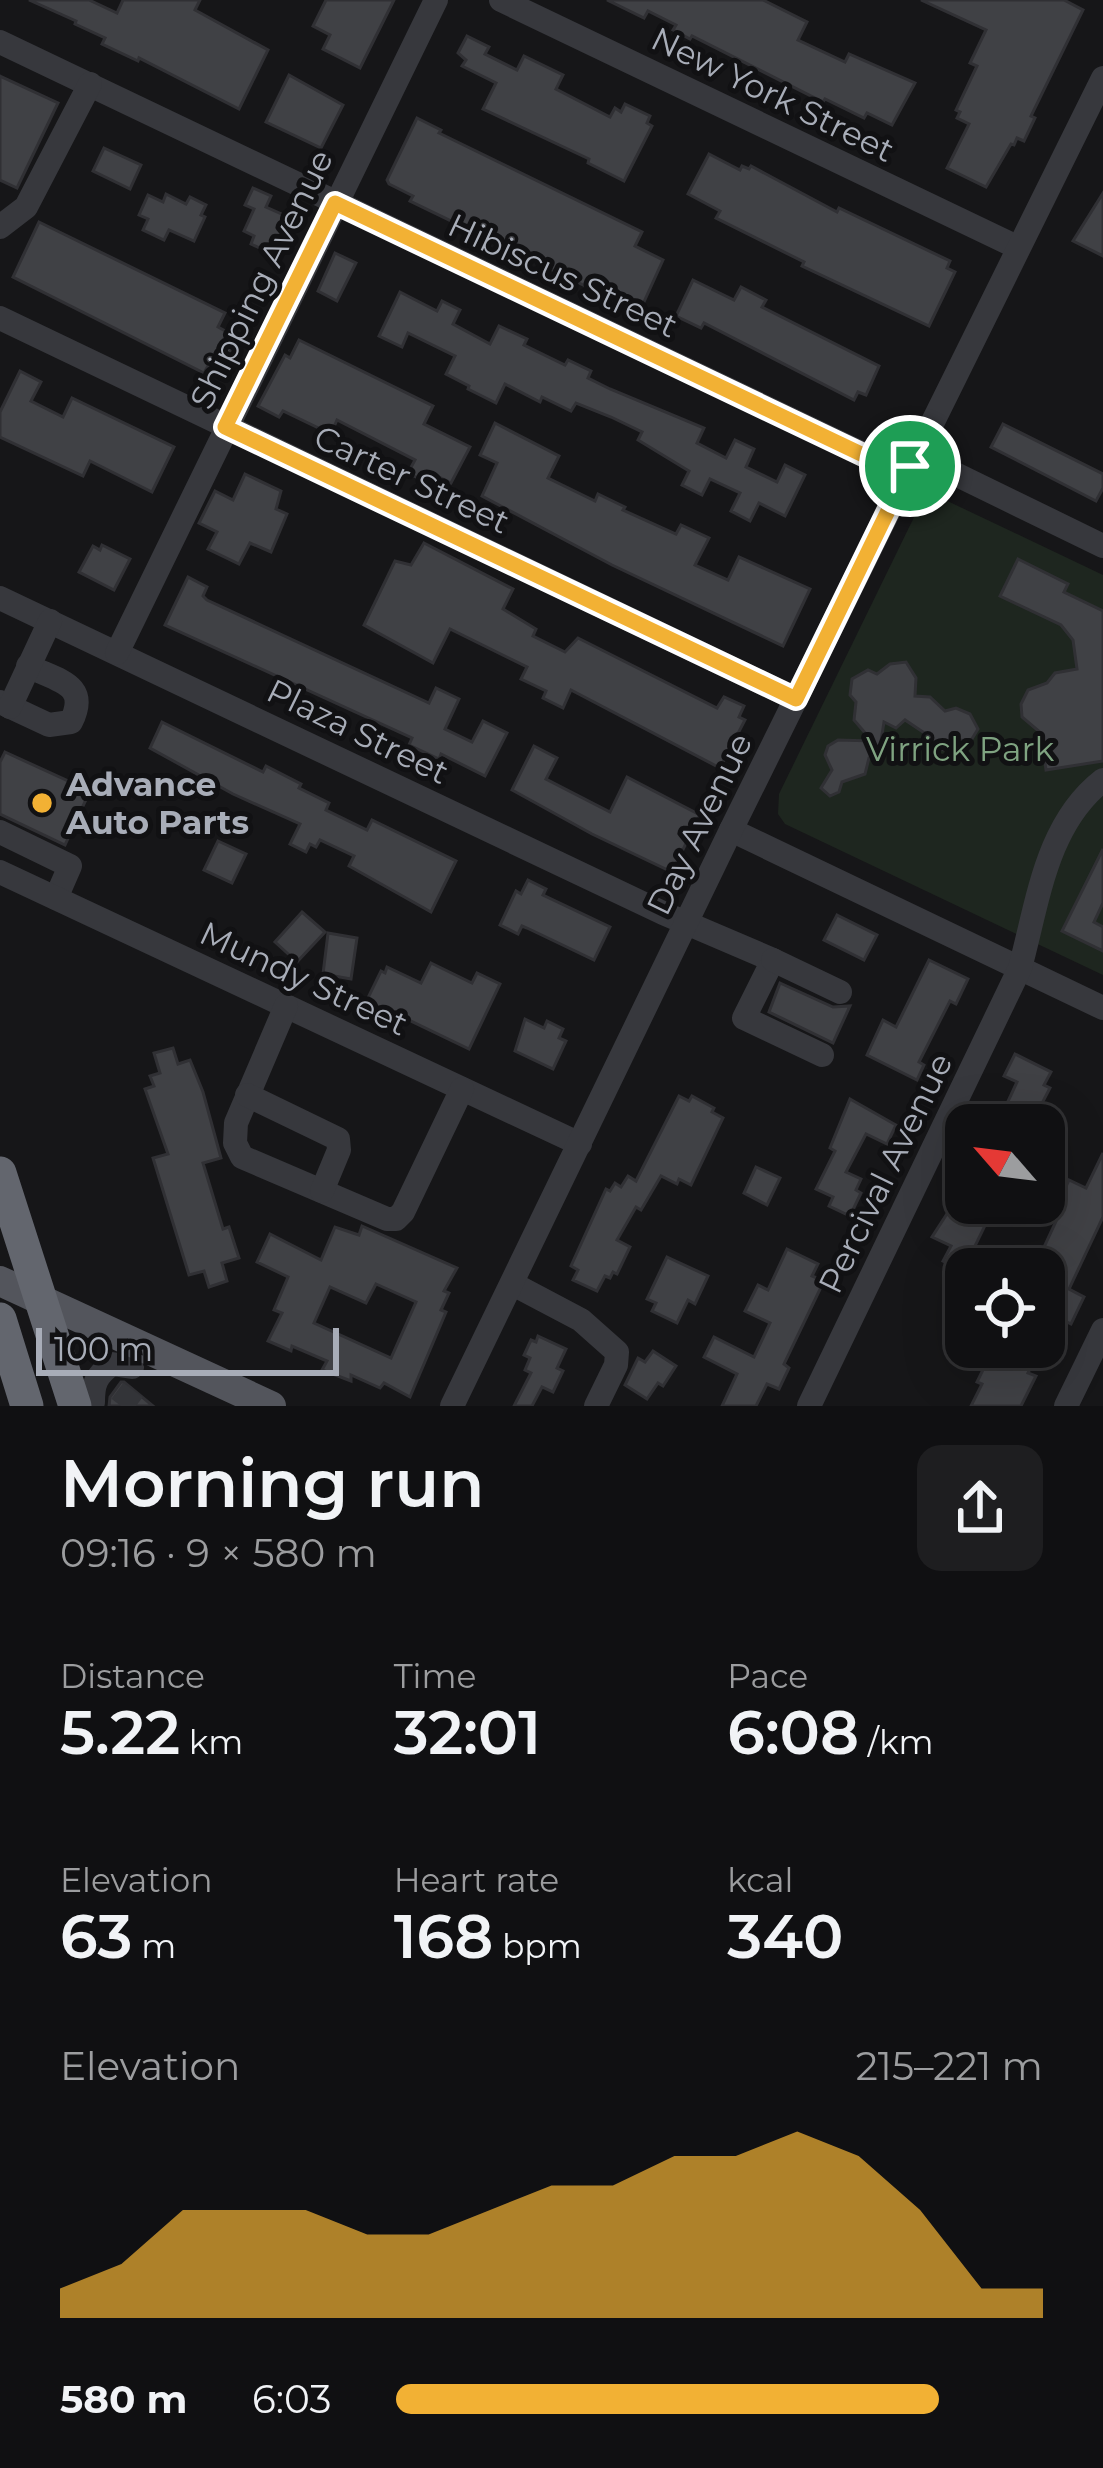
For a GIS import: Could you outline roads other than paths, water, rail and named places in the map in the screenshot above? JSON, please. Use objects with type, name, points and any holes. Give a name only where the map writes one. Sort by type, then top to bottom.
[{"type":"highway","points":[[0,1173],[40,1300],[88,1405]]},
{"type":"highway","points":[[0,1319],[28,1406]]},
{"type":"main road","points":[[0,1281],[40,1300],[135,1368],[271,1406]]},
{"type":"street","name":"Shipping Avenue","points":[[117,652],[436,0]]},
{"type":"street","name":"New York Street","points":[[501,0],[1017,247]]},
{"type":"street","name":"Hibiscus Street","points":[[0,42],[880,463],[941,467],[1103,545]]},
{"type":"street","name":"Day Avenue","points":[[452,1406],[1103,78]]},
{"type":"street","points":[[0,227],[26,206],[90,84]]},
{"type":"street","name":"Carter Street","points":[[0,318],[796,699]]},
{"type":"street","name":"Plaza Street","points":[[0,598],[840,992]]},
{"type":"street","points":[[28,666],[72,688],[79,705],[70,722],[49,725],[5,704],[50,621]]},
{"type":"street","name":"Percival Avenue","points":[[809,1406],[1020,968],[1036,903],[1068,814],[1103,780]]},
{"type":"street","points":[[731,830],[1103,1008]]},
{"type":"street","points":[[0,832],[70,866],[56,898]]},
{"type":"street","name":"Mundy Street","points":[[0,872],[580,1144]]},
{"type":"street","points":[[773,960],[744,1018],[822,1055]]},
{"type":"street","points":[[286,1006],[234,1133],[237,1152],[387,1219],[400,1217],[462,1089]]},
{"type":"street","points":[[247,1095],[338,1139],[339,1150],[322,1192]]},
{"type":"street","points":[[512,1284],[581,1320],[617,1352],[616,1366],[596,1406]]},
{"type":"street","points":[[1066,1406],[1103,1330]]},
{"type":"street","points":[[88,1405],[92,1384],[112,1364],[135,1368]]},
{"type":"tunnel","points":[[121,1406],[133,1390]]},
{"type":"place","name":"Advance Auto Parts","points":[[42,803]]},
{"type":"park label","name":"Virrick Park","points":[[960,749]]}]
